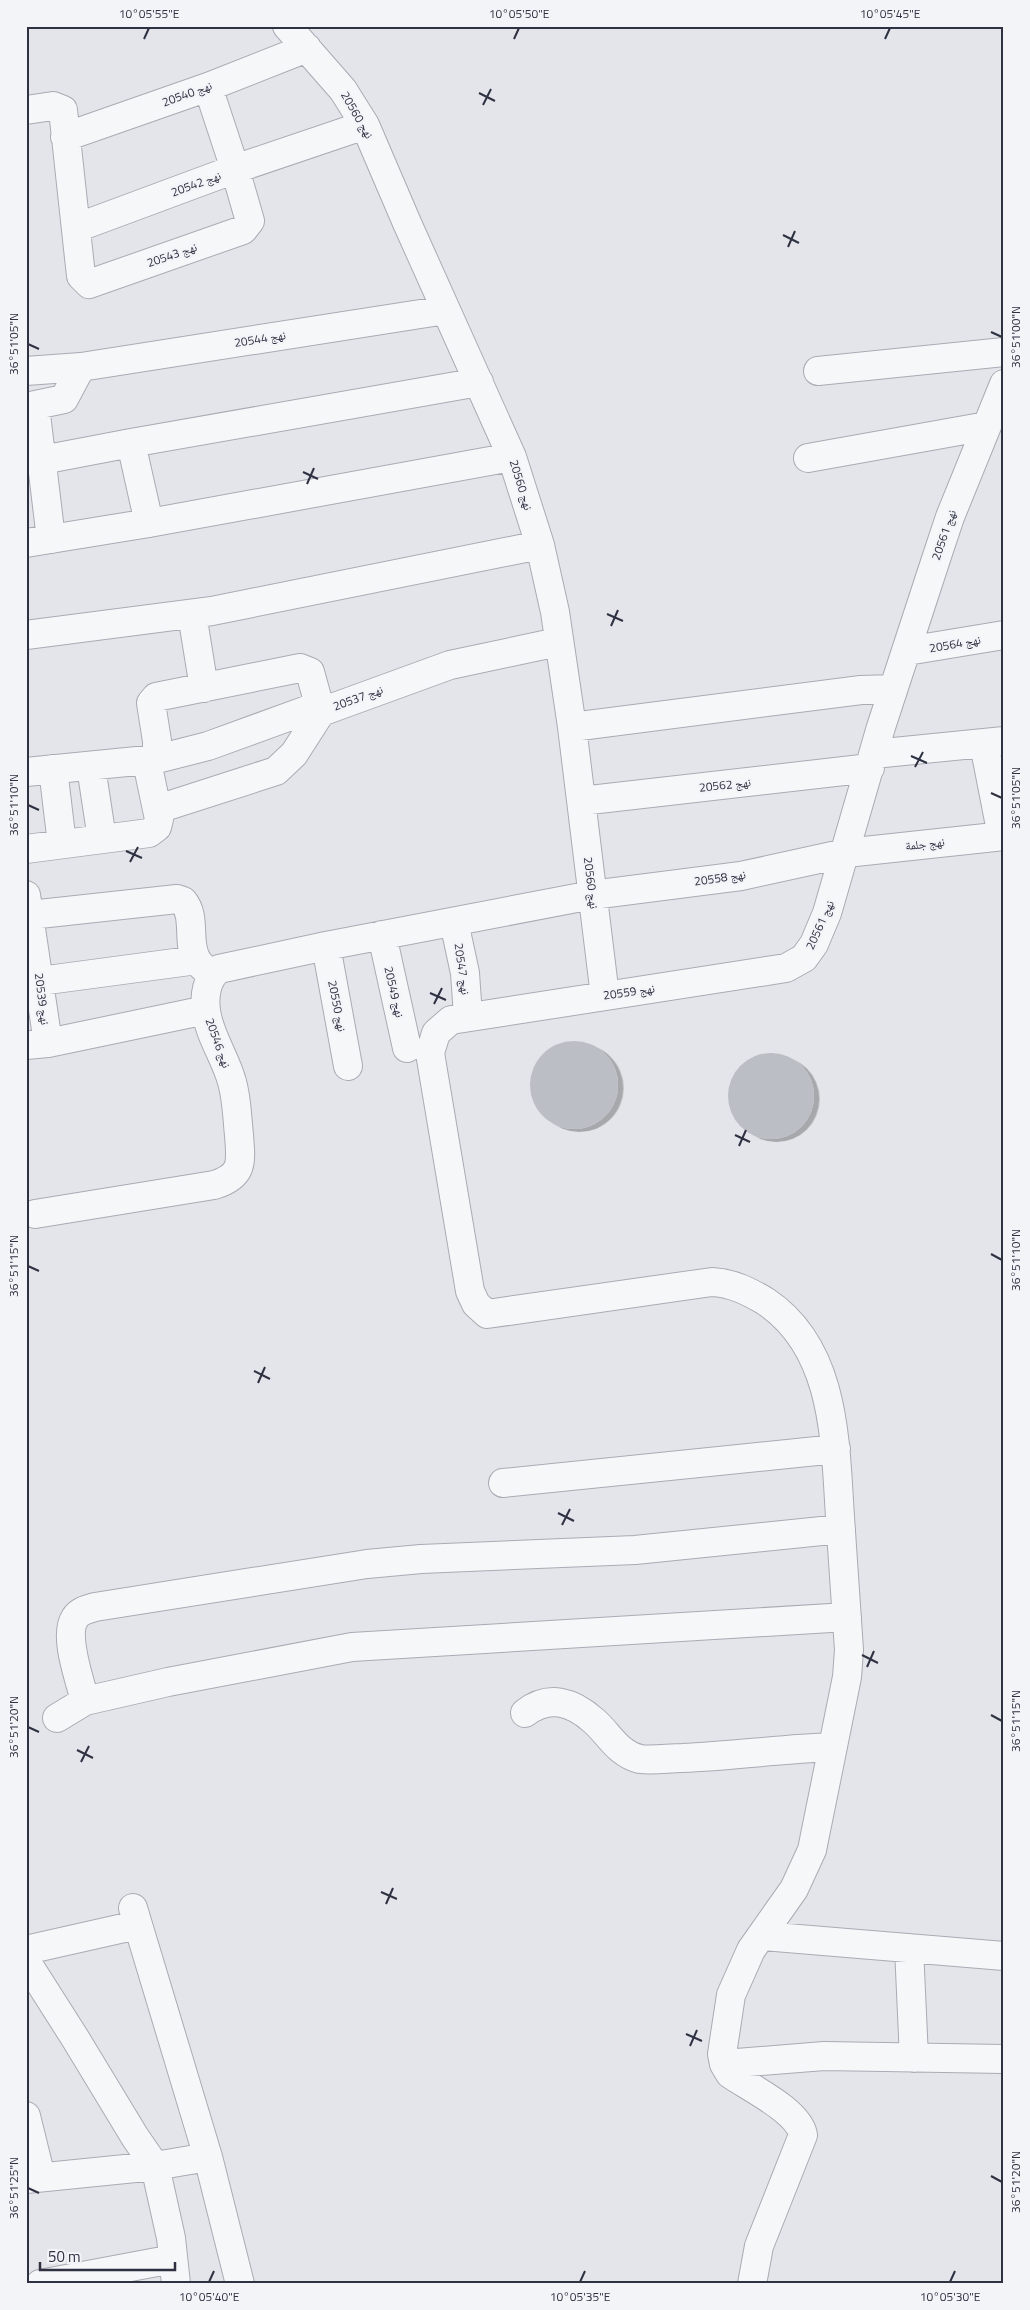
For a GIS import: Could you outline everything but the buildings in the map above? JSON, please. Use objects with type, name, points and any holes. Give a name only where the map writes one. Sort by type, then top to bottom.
[{"type":"street","name":"نهج 20560","points":[[288,26],[343,90],[365,125],[512,457],[540,545],[555,612],[558,642],[578,726],[581,801],[605,996]]},
{"type":"street","name":"نهج 20540","points":[[65,137],[208,87],[307,48]]},
{"type":"street","name":"نهج 20542","points":[[76,228],[235,169],[208,87]]},
{"type":"street","points":[[26,110],[59,108],[63,110],[76,228]]},
{"type":"street","points":[[235,169],[365,125]]},
{"type":"street","name":"نهج 20543","points":[[76,228],[81,276],[82,280],[89,284],[243,230],[250,221],[235,169]]},
{"type":"street","name":"نهج 20544","points":[[26,371],[80,370],[446,310]]},
{"type":"street","points":[[818,371],[1004,352]]},
{"type":"street","points":[[80,370],[64,399],[31,407],[42,460],[39,541],[149,523],[512,457]]},
{"type":"street","points":[[42,460],[480,382]]},
{"type":"street","name":"نهج 20561","points":[[804,958],[814,944],[827,913],[893,689],[950,517],[1004,384]]},
{"type":"street","points":[[808,458],[987,426]]},
{"type":"street","points":[[131,443],[149,523]]},
{"type":"street","points":[[26,636],[192,614],[540,545]]},
{"type":"street","points":[[192,614],[204,688]]},
{"type":"street","name":"نهج 20564","points":[[907,651],[1004,635]]},
{"type":"street","name":"نهج 20537","points":[[158,810],[276,771],[294,754],[320,709],[450,665],[558,642]]},
{"type":"street","points":[[26,772],[152,760],[208,746],[320,709],[310,672],[304,669],[154,698],[151,703],[157,741],[152,760],[158,824],[149,833],[26,849]]},
{"type":"street","points":[[578,726],[861,690],[893,689]]},
{"type":"street","points":[[994,742],[1003,836]]},
{"type":"street","name":"نهج 20562","points":[[581,801],[872,761],[994,742]]},
{"type":"street","points":[[90,767],[102,839]]},
{"type":"street","points":[[53,770],[62,844]]},
{"type":"street","name":"نهج جلمة","points":[[846,853],[1003,836]]},
{"type":"street","name":"نهج 20558","points":[[592,895],[741,876],[846,853]]},
{"type":"street","points":[[40,981],[204,967],[219,969],[326,946],[592,895]]},
{"type":"street","name":"نهج 20546","points":[[28,905],[177,899],[183,901],[189,911],[208,984],[206,1010],[236,1098],[240,1160],[236,1173],[228,1181],[214,1185],[35,1214]]},
{"type":"street","name":"نهج 20539","points":[[28,905],[40,981],[37,1044]]},
{"type":"street","name":"نهج 20547","points":[[454,922],[464,973],[459,1018]]},
{"type":"street","name":"نهج 20549","points":[[382,935],[407,1048]]},
{"type":"street","name":"نهج 20550","points":[[326,946],[348,1066]]},
{"type":"street","name":"نهج 20559","points":[[459,1018],[786,968],[804,958]]},
{"type":"street","points":[[37,1044],[206,1010]]},
{"type":"street","points":[[459,1018],[436,1033],[430,1053],[470,1291],[476,1304],[487,1314],[502,1313],[712,1282],[728,1283],[753,1294],[782,1313],[811,1352],[824,1383],[835,1433],[849,1650],[846,1676],[812,1850],[794,1889],[762,1936],[750,1950],[732,1995],[722,2054],[724,2064],[730,2074],[792,2115],[801,2127],[803,2135],[759,2246],[752,2284]]},
{"type":"street","points":[[503,1483],[836,1450]]},
{"type":"street","points":[[85,1701],[70,1638],[75,1618],[82,1612],[95,1607],[367,1564],[431,1558],[635,1550],[841,1529]]},
{"type":"street","points":[[57,1718],[85,1701],[168,1682],[352,1647],[847,1616]]},
{"type":"street","points":[[526,1713],[536,1704],[552,1701],[567,1704],[594,1720],[620,1749],[641,1759],[712,1757],[790,1749],[831,1748]]},
{"type":"street","points":[[26,1950],[135,1917],[208,2157],[240,2284]]},
{"type":"street","points":[[762,1936],[1004,1956]]},
{"type":"street","points":[[909,1948],[914,2058]]},
{"type":"street","points":[[26,1961],[155,2166],[171,2238],[174,2272],[40,2284]]},
{"type":"street","points":[[724,2064],[824,2056],[1004,2059]]},
{"type":"street","points":[[26,2116],[34,2178],[155,2166],[208,2157]]}]
